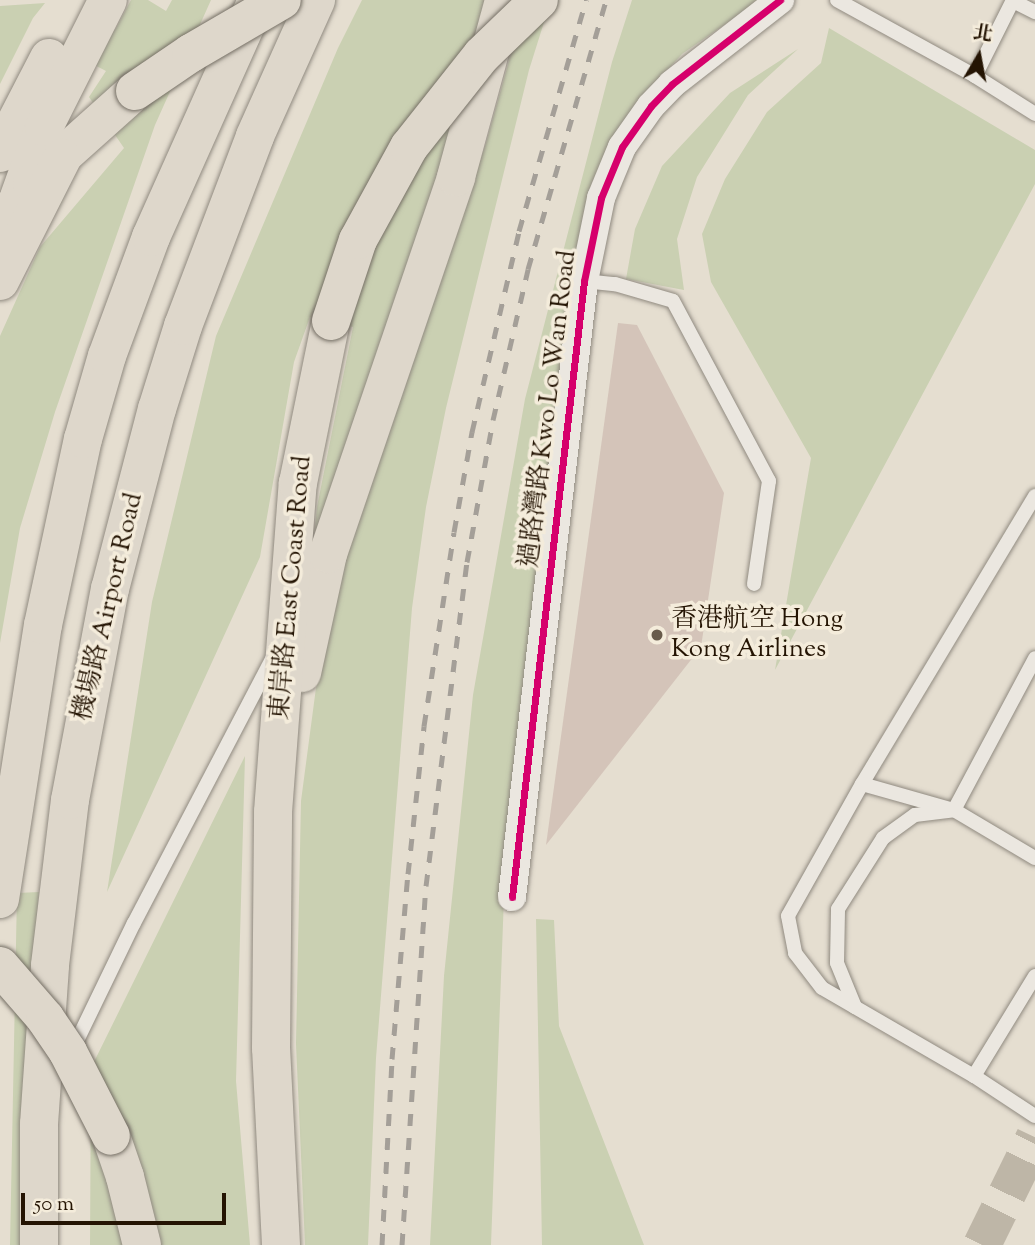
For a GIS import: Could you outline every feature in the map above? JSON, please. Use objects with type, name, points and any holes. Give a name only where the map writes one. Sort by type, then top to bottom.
[{"type":"main road","points":[[0,153],[79,0]]},
{"type":"main road","points":[[10,210],[39,138],[108,0]]},
{"type":"main road","points":[[0,900],[43,625],[83,439],[107,356],[166,201],[257,0]]},
{"type":"main road","points":[[10,210],[135,91],[191,53],[282,0]]},
{"type":"main road","name":"機場路 Airport Road","points":[[39,1245],[39,1124],[50,965],[63,851],[93,667],[125,527],[157,408],[214,239],[286,61],[316,0]]},
{"type":"main road","points":[[273,812],[328,554],[456,177],[504,0]]},
{"type":"main road","name":"東岸路 East Coast Road","points":[[281,1245],[271,1048],[273,812],[298,483],[331,321],[358,240],[409,146],[481,55],[539,0]]},
{"type":"main road","points":[[0,281],[62,158]]},
{"type":"main road","points":[[0,966],[45,1018],[68,1052],[111,1136],[142,1245]]},
{"type":"street","name":"過路灣路 Kwo Lo Wan Road","points":[[512,897],[584,281],[601,198],[622,147],[636,124],[672,85],[780,0]]},
{"type":"lane","points":[[837,0],[975,76],[1035,114]]},
{"type":"lane","points":[[975,76],[1013,0],[1035,12]]},
{"type":"lane","points":[[584,281],[615,284],[673,300],[769,481],[754,584]]},
{"type":"lane","points":[[1035,496],[862,784],[788,916],[795,953],[822,988],[974,1076],[1035,1116]]},
{"type":"lane","points":[[39,1124],[134,923],[248,700],[328,554]]},
{"type":"lane","points":[[954,810],[1035,658]]},
{"type":"lane","points":[[862,784],[954,810],[1035,858]]},
{"type":"lane","points":[[855,1007],[837,963],[838,909],[883,838],[915,815],[954,810]]},
{"type":"lane","points":[[974,1076],[1035,976]]},
{"type":"green space","points":[[131,0],[148,0],[166,11],[172,0],[211,0],[155,125],[55,412],[20,528],[0,643],[0,336],[40,247],[124,148],[89,97],[106,71],[81,58],[101,22],[115,30]]},
{"type":"green space","points":[[362,0],[491,0],[452,135],[313,552],[317,507],[353,327],[310,317],[294,362],[260,557],[107,892],[152,602],[216,336],[338,48]]},
{"type":"green space","points":[[526,0],[551,0],[529,70],[446,408],[426,507],[412,608],[376,1058],[368,1245],[305,1245],[296,1044],[301,801],[325,620],[486,143]]},
{"type":"green space","points":[[632,0],[760,0],[682,54],[640,100],[594,204],[506,843],[491,1245],[430,1245],[444,976],[473,695],[525,399],[612,62]]},
{"type":"green space","points":[[45,3],[33,18],[0,84],[0,6]]},
{"type":"green space","points":[[829,28],[1035,150],[1035,184],[775,670],[811,458],[711,282],[702,234],[725,179],[767,112],[821,63]]},
{"type":"green space","points":[[798,49],[748,95],[697,177],[677,239],[684,290],[626,279],[635,229],[662,166],[730,93]]},
{"type":"green space","points":[[245,756],[236,1081],[250,1245],[90,1245],[91,1068]]},
{"type":"green space","points":[[39,892],[34,948],[27,1245],[10,1245],[17,893]]},
{"type":"green space","points":[[536,919],[554,920],[559,1026],[644,1245],[542,1245]]},
{"type":"building","points":[[618,323],[637,325],[724,493],[701,647],[546,845]]},
{"type":"tunnel","points":[[982,1245],[1035,1137]]},
{"type":"railway","points":[[382,1245],[392,1059],[408,874],[424,726],[454,532],[472,432],[519,231],[586,0]]},
{"type":"railway","points":[[402,1245],[426,886],[467,562],[493,420],[528,269],[606,0]]},
{"type":"cycle path","points":[[512,897],[584,281],[601,198],[622,147],[651,106],[672,84],[780,0]]},
{"type":"place","name":"香港航空 Hong Kong Airlines","points":[[657,635]]}]
